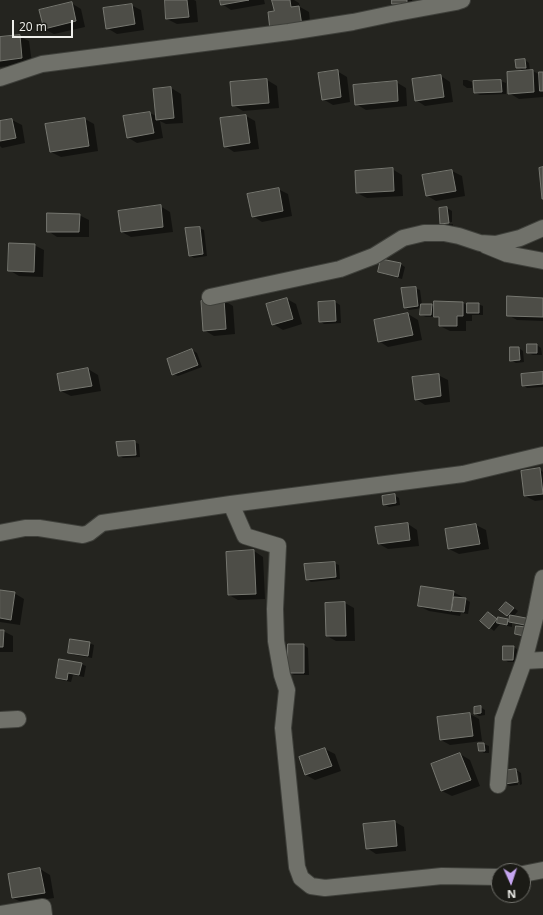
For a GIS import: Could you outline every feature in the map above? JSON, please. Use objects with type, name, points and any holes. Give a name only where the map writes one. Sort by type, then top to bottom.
[{"type":"street","points":[[0,78],[42,64],[289,32],[353,22],[462,0]]},
{"type":"street","points":[[480,243],[496,244],[520,238],[543,228]]},
{"type":"street","points":[[210,297],[340,269],[374,256],[403,238],[424,233],[444,233],[459,236],[507,254],[543,261]]},
{"type":"street","points":[[0,533],[25,528],[39,528],[83,534],[89,533],[102,523],[231,504],[463,474],[543,455]]},
{"type":"street","points":[[231,504],[245,536],[278,546],[275,609],[276,641],[282,675],[287,690],[283,728],[298,866],[302,878],[311,886],[325,888],[442,876],[491,877]]},
{"type":"street","points":[[498,785],[503,720],[524,661],[543,578]]},
{"type":"street","points":[[524,661],[543,660]]},
{"type":"street","points":[[0,720],[18,719]]},
{"type":"street","points":[[531,872],[543,870]]},
{"type":"street","points":[[0,914],[43,907],[44,915]]},
{"type":"building","points":[[165,0],[187,0],[189,17],[166,19]]},
{"type":"building","points":[[220,0],[249,0],[221,5]]},
{"type":"building","points":[[272,0],[290,0],[291,7],[299,6],[302,26],[270,30],[268,12],[274,11]]},
{"type":"building","points":[[392,0],[407,0],[407,4],[392,4]]},
{"type":"building","points":[[72,2],[76,21],[44,29],[39,10]]},
{"type":"building","points":[[132,4],[135,24],[106,29],[103,8]]},
{"type":"building","points":[[20,35],[22,58],[0,61],[0,37]]},
{"type":"building","points":[[525,59],[526,68],[516,68],[515,60]]},
{"type":"building","points":[[338,70],[341,97],[322,100],[318,73]]},
{"type":"building","points":[[533,70],[534,92],[508,94],[507,72]]},
{"type":"building","points":[[539,72],[543,72],[543,91],[540,91]]},
{"type":"building","points":[[441,75],[444,97],[415,101],[412,79]]},
{"type":"building","points":[[267,79],[269,103],[232,106],[230,82]]},
{"type":"building","points":[[501,80],[502,92],[474,93],[473,81]]},
{"type":"building","points":[[397,81],[398,101],[355,105],[353,85]]},
{"type":"building","points":[[171,87],[174,118],[156,120],[153,89]]},
{"type":"building","points":[[150,112],[154,133],[127,138],[123,116]]},
{"type":"building","points":[[246,115],[250,143],[224,147],[220,118]]},
{"type":"building","points":[[85,118],[89,146],[50,152],[45,124]]},
{"type":"building","points":[[12,119],[16,138],[0,141],[0,121]]},
{"type":"building","points":[[543,167],[543,199],[542,199],[539,168]]},
{"type":"building","points":[[393,168],[394,191],[356,193],[355,171]]},
{"type":"building","points":[[452,170],[456,191],[426,196],[422,175]]},
{"type":"building","points":[[279,188],[283,211],[252,217],[247,194]]},
{"type":"building","points":[[161,205],[163,227],[121,232],[118,211]]},
{"type":"building","points":[[447,207],[449,223],[440,224],[439,208]]},
{"type":"building","points":[[47,213],[80,214],[79,232],[47,232]]},
{"type":"building","points":[[200,227],[203,254],[189,256],[185,228]]},
{"type":"building","points":[[9,243],[35,244],[34,272],[8,271]]},
{"type":"building","points":[[381,259],[401,263],[398,277],[378,272]]},
{"type":"building","points":[[416,287],[418,306],[404,308],[401,288]]},
{"type":"building","points":[[507,296],[543,298],[543,317],[507,316]]},
{"type":"building","points":[[287,298],[293,319],[272,325],[266,304]]},
{"type":"building","points":[[224,299],[226,329],[203,331],[201,301]]},
{"type":"building","points":[[335,301],[336,321],[319,322],[318,302]]},
{"type":"building","points":[[434,301],[463,302],[463,316],[457,316],[457,326],[439,326],[439,317],[434,317]]},
{"type":"building","points":[[467,303],[479,303],[479,313],[467,313]]},
{"type":"building","points":[[421,304],[432,304],[431,315],[420,315]]},
{"type":"building","points":[[408,313],[413,335],[378,342],[374,320]]},
{"type":"building","points":[[527,344],[537,344],[537,353],[527,353]]},
{"type":"building","points":[[510,347],[519,347],[520,360],[510,361]]},
{"type":"building","points":[[192,349],[198,365],[172,375],[167,359]]},
{"type":"building","points":[[88,368],[92,386],[60,391],[57,374]]},
{"type":"building","points":[[543,372],[543,384],[522,386],[521,374]]},
{"type":"building","points":[[439,374],[441,396],[415,400],[412,377]]},
{"type":"building","points":[[135,441],[136,455],[118,456],[116,442]]},
{"type":"building","points":[[540,468],[543,494],[524,496],[521,471]]},
{"type":"building","points":[[395,494],[396,503],[383,505],[382,496]]},
{"type":"building","points":[[408,523],[410,540],[378,544],[375,527]]},
{"type":"building","points":[[476,524],[480,544],[448,549],[445,529]]},
{"type":"building","points":[[254,550],[256,594],[228,595],[226,552]]},
{"type":"building","points":[[335,562],[336,577],[306,580],[304,564]]},
{"type":"building","points":[[421,586],[454,591],[451,611],[418,606]]},
{"type":"building","points":[[0,590],[15,592],[11,620],[0,618]]},
{"type":"building","points":[[454,597],[466,598],[464,612],[452,611]]},
{"type":"building","points":[[345,602],[346,636],[326,636],[325,603]]},
{"type":"building","points":[[506,602],[514,608],[507,616],[499,610]]},
{"type":"building","points":[[488,612],[497,619],[489,629],[480,621]]},
{"type":"building","points":[[510,615],[531,619],[530,626],[509,622]]},
{"type":"building","points":[[498,617],[508,619],[507,625],[497,623]]},
{"type":"building","points":[[516,626],[526,627],[524,636],[515,634]]},
{"type":"building","points":[[0,630],[4,630],[3,647],[0,647]]},
{"type":"building","points":[[70,639],[90,642],[88,656],[68,653]]},
{"type":"building","points":[[288,644],[304,644],[304,673],[288,673]]},
{"type":"building","points":[[503,646],[514,646],[513,660],[503,660]]},
{"type":"building","points":[[59,659],[82,663],[79,675],[68,673],[67,680],[56,678]]},
{"type":"building","points":[[481,706],[481,713],[474,714],[474,707]]},
{"type":"building","points":[[470,713],[473,736],[440,740],[437,717]]},
{"type":"building","points":[[478,743],[484,743],[485,751],[479,751]]},
{"type":"building","points":[[325,748],[332,766],[305,775],[299,757]]},
{"type":"building","points":[[460,753],[471,780],[441,791],[431,764]]},
{"type":"building","points":[[516,769],[518,782],[505,784],[503,771]]},
{"type":"building","points":[[395,821],[397,846],[366,849],[363,824]]},
{"type":"building","points":[[40,868],[45,893],[12,898],[8,874]]}]
